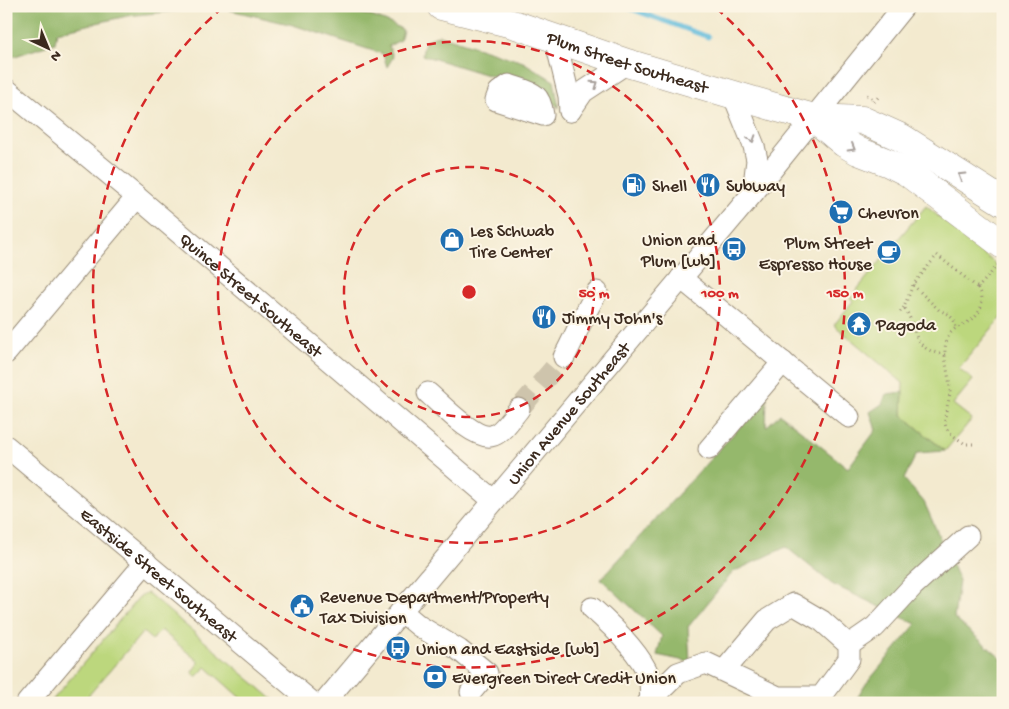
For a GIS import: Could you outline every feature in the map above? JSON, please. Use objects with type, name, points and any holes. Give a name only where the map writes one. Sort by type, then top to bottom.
[{"type":"main road","name":"Plum Street Southeast","points":[[441,6],[516,24],[627,62],[814,118],[862,120],[902,138],[1003,202]]},
{"type":"main road","points":[[488,6],[516,24]]},
{"type":"main road","name":"Plum Street Southeast","points":[[814,118],[858,152],[888,163],[912,176],[1001,254]]},
{"type":"street","name":"Union Avenue Southeast","points":[[324,703],[753,193],[904,6]]},
{"type":"street","points":[[555,38],[569,96],[570,111],[582,92],[627,62]]},
{"type":"street","name":"Quince Street Southeast","points":[[6,89],[137,197],[494,500]]},
{"type":"street","points":[[733,94],[754,146],[757,160],[753,193]]},
{"type":"street","points":[[6,353],[137,197]]},
{"type":"street","points":[[681,278],[849,417]]},
{"type":"street","points":[[564,357],[574,339],[584,313],[597,292]]},
{"type":"street","points":[[710,449],[783,362]]},
{"type":"street","points":[[428,393],[478,434],[491,436],[499,432],[519,409]]},
{"type":"street","name":"Eastside Street Southeast","points":[[6,446],[313,703]]},
{"type":"street","points":[[849,645],[874,627],[913,586],[968,536]]},
{"type":"street","points":[[27,703],[146,562]]},
{"type":"street","points":[[650,701],[678,673],[706,663],[778,697],[821,697],[840,674],[849,659],[849,645],[822,621],[793,604],[767,620],[724,671]]},
{"type":"street","points":[[592,608],[610,624],[641,664],[649,677],[650,701]]},
{"type":"street","points":[[401,611],[419,626],[459,650],[487,674],[471,692]]},
{"type":"path","points":[[867,95],[876,101]]},
{"type":"path","points":[[978,288],[1001,254]]},
{"type":"path","points":[[900,312],[913,285],[937,255],[978,288],[982,295],[979,311],[975,317],[956,328],[948,336],[945,354],[950,391],[945,422],[947,429],[965,444],[973,444]]},
{"type":"path","points":[[913,285],[939,310],[948,314],[954,320],[956,328]]},
{"type":"path","points":[[904,307],[920,345],[945,354]]},
{"type":"green space","points":[[6,6],[225,6],[127,16],[57,32],[55,43],[6,59]]},
{"type":"green space","points":[[225,6],[293,6],[340,9],[383,20],[403,30],[400,40],[389,46],[393,57],[387,67],[383,54],[293,25],[230,10]]},
{"type":"green space","points":[[439,35],[523,62],[554,81],[559,108],[540,91],[422,55],[425,41]]},
{"type":"green space","points":[[926,206],[1003,270],[1003,315],[959,368],[973,380],[953,404],[972,419],[945,451],[902,415],[903,383],[834,325],[853,301],[850,298],[884,257],[888,260],[898,248],[894,244]]},
{"type":"green space","points":[[903,392],[902,415],[945,451],[917,453],[904,479],[924,502],[959,581],[954,618],[1003,660],[1003,703],[854,703],[866,684],[916,624],[832,584],[786,547],[733,572],[688,627],[690,662],[657,655],[662,636],[601,579],[767,397],[766,427],[780,414],[848,468],[876,430],[870,412],[882,404],[887,394]]},
{"type":"green space","points":[[147,593],[277,703],[246,703],[206,667],[195,676],[192,672],[199,662],[161,630],[152,640],[143,632],[82,703],[50,703],[139,597]]},
{"type":"waterway","points":[[623,6],[708,37]]},
{"type":"tunnel","points":[[519,409],[564,357]]},
{"type":"place","name":"Shell","points":[[634,185]]},
{"type":"place","name":"Subway","points":[[708,185]]},
{"type":"place","name":"Chevron","points":[[841,212]]},
{"type":"place","name":"Les Schwab Tire Center","points":[[452,240]]},
{"type":"place","name":"Union and Plum [wb]","points":[[734,249]]},
{"type":"place","name":"Plum Street Espresso House","points":[[889,252]]},
{"type":"place","name":"Jimmy John's","points":[[544,317]]},
{"type":"place","name":"Pagoda","points":[[859,324]]},
{"type":"place","name":"Revenue Department/Property Tax Division","points":[[302,606]]},
{"type":"place","name":"Union and Eastside [wb]","points":[[398,648]]},
{"type":"place","name":"Evergreen Direct Credit Union","points":[[435,677]]}]
